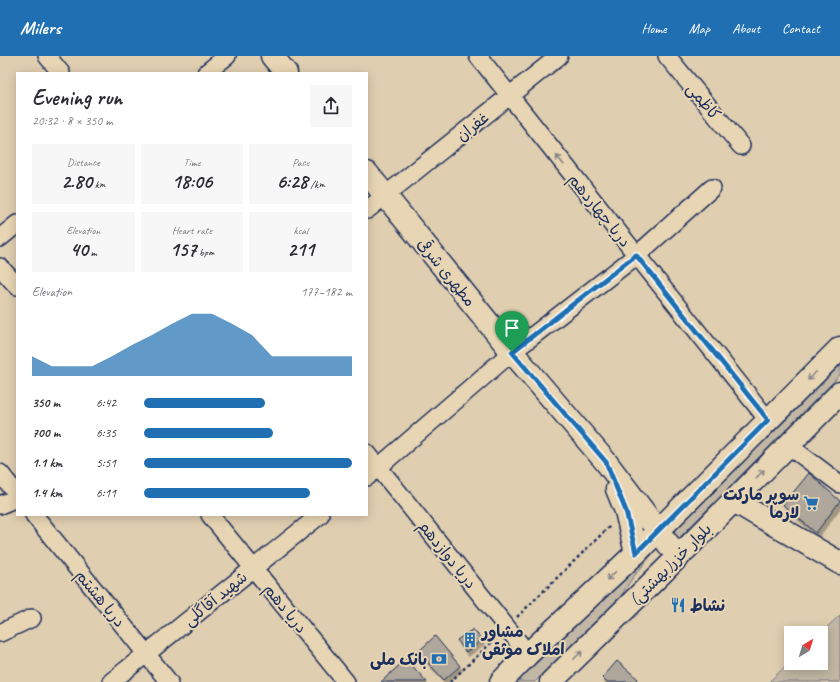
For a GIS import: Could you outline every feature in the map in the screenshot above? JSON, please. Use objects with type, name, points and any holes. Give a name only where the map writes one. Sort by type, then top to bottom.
[{"type":"main road","points":[[272,56],[285,72]]},
{"type":"main road","name":"مطهری شرقی","points":[[368,174],[512,352],[606,462]]},
{"type":"main road","name":"بلوار خزر(بهشتی)","points":[[501,682],[528,654],[636,553],[840,348]]},
{"type":"main road","name":"بلوار خزر(بهشتی)","points":[[551,682],[734,501],[840,393]]},
{"type":"main road","points":[[606,462],[626,511],[636,553]]},
{"type":"main road","points":[[606,462],[678,557]]},
{"type":"main road","points":[[734,501],[840,563]]},
{"type":"street","points":[[47,56],[60,72]]},
{"type":"street","points":[[207,72],[227,56]]},
{"type":"street","name":"دریا چهاردهم","points":[[478,56],[768,420]]},
{"type":"street","name":"غفران","points":[[368,209],[559,56]]},
{"type":"street","name":"کاظمی","points":[[667,56],[741,146]]},
{"type":"street","points":[[373,473],[512,352],[636,255],[712,188]]},
{"type":"street","points":[[0,238],[16,225]]},
{"type":"street","points":[[0,267],[16,285]]},
{"type":"street","points":[[788,445],[840,484]]},
{"type":"street","name":"دریا دوازدهم","points":[[368,456],[373,473],[507,627],[528,654]]},
{"type":"street","points":[[0,473],[16,493]]},
{"type":"street","points":[[0,505],[16,498]]},
{"type":"street","name":"دریا هشتم","points":[[35,516],[169,682]]},
{"type":"street","name":"دریا دهم","points":[[211,516],[346,682]]},
{"type":"street","name":"شهید آقاگلی","points":[[111,682],[319,516]]},
{"type":"street","points":[[0,633],[32,618]]},
{"type":"path","points":[[450,682],[626,511]]},
{"type":"shaded area","points":[[840,365],[840,375],[675,542],[670,536]]},
{"type":"shaded area","points":[[655,551],[631,580],[621,596],[535,682],[517,682],[649,553]]},
{"type":"shaded area","points":[[840,615],[840,682],[769,682],[784,668],[784,670],[828,670],[828,626]]},
{"type":"building","name":"سوپر مارکت لارما","points":[[809,473],[840,501],[816,533],[783,505]]},
{"type":"building","name":"مشاور املاک موثقی","points":[[473,629],[482,640],[466,652],[457,640]]},
{"type":"building","name":"بانک ملی","points":[[435,636],[460,666],[444,680],[418,652]]},
{"type":"building","points":[[406,659],[427,682],[381,682]]},
{"type":"building","points":[[617,661],[638,679],[636,682],[606,682],[602,678]]},
{"type":"place","name":"سوپر مارکت لارما","points":[[811,503]]},
{"type":"place","name":"نشاط","points":[[678,605]]},
{"type":"place","name":"مشاور املاک موثقی","points":[[470,640]]},
{"type":"place","name":"بانک ملی","points":[[439,659]]},
{"type":"route","points":[[636,255],[768,420],[636,553],[626,511],[606,462],[512,352],[636,255]]}]
